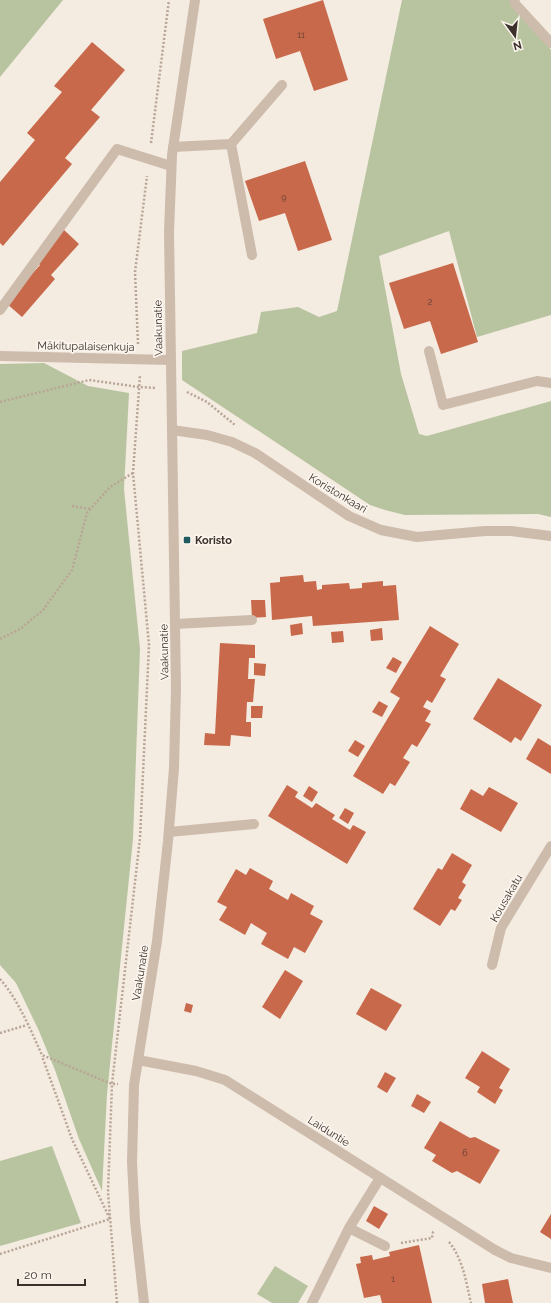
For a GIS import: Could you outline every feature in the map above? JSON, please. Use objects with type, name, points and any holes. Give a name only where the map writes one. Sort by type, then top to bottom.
[{"type":"street","name":"Vaakunatie","points":[[144,1303],[134,1220],[132,1162],[134,1085],[157,941],[169,832],[174,768],[176,689],[169,232],[173,147],[195,0]]},
{"type":"street","points":[[514,0],[551,43]]},
{"type":"street","points":[[173,147],[231,144],[282,85]]},
{"type":"street","points":[[231,144],[252,255]]},
{"type":"street","points":[[0,310],[117,149],[171,166]]},
{"type":"street","points":[[429,351],[443,405],[537,381],[551,383]]},
{"type":"street","name":"Mäkitupalaisenkuja","points":[[0,356],[171,360]]},
{"type":"street","name":"Koristonkaari","points":[[172,430],[207,436],[238,445],[255,453],[349,516],[381,530],[417,537],[485,531],[511,531],[551,536]]},
{"type":"street","points":[[175,624],[252,620]]},
{"type":"street","points":[[169,832],[254,824]]},
{"type":"street","name":"Kousakatu","points":[[492,966],[501,928],[551,846]]},
{"type":"street","name":"Laiduntie","points":[[138,1060],[196,1071],[225,1080],[495,1250],[511,1258],[551,1268]]},
{"type":"street","points":[[312,1303],[349,1228],[380,1178]]},
{"type":"street","points":[[349,1228],[385,1246]]},
{"type":"path","points":[[117,1303],[108,1192],[112,1084],[140,838],[149,645],[133,473],[140,387],[135,272],[169,0]]},
{"type":"path","points":[[0,402],[89,380],[140,387],[171,389],[188,392],[206,402],[240,429]]},
{"type":"path","points":[[0,639],[20,629],[44,610],[72,570],[87,513],[110,487],[133,473]]},
{"type":"path","points":[[72,506],[90,509]]},
{"type":"path","points":[[0,978],[7,988],[42,1055],[72,1138],[110,1219]]},
{"type":"path","points":[[0,1033],[27,1025]]},
{"type":"path","points":[[42,1055],[112,1084],[134,1085]]},
{"type":"path","points":[[0,1254],[110,1219]]},
{"type":"path","points":[[385,1246],[432,1238],[433,1232],[439,1230],[432,1225]]},
{"type":"path","points":[[449,1242],[454,1248],[463,1268],[471,1303]]},
{"type":"green space","points":[[0,0],[63,0],[0,77]]},
{"type":"green space","points":[[402,0],[512,0],[551,50],[551,315],[477,337],[449,231],[379,256],[401,374],[419,434],[427,436],[551,401],[551,517],[538,514],[405,515],[370,505],[182,380],[182,351],[257,333],[261,312],[298,307],[319,317],[337,311]]},
{"type":"green space","points":[[44,363],[88,386],[129,393],[124,489],[140,649],[133,839],[107,1094],[102,1191],[79,1139],[55,1070],[39,1031],[16,983],[0,965],[0,364]]},
{"type":"green space","points":[[52,1146],[81,1223],[0,1246],[0,1161]]},
{"type":"green space","points":[[275,1266],[308,1286],[298,1303],[272,1303],[257,1294]]},
{"type":"building","points":[[323,0],[348,80],[314,91],[300,51],[276,59],[263,19]]},
{"type":"building","points":[[92,42],[125,70],[91,110],[100,117],[65,158],[72,164],[3,246],[0,243],[0,182],[35,140],[27,133],[62,92],[54,86]]},
{"type":"building","points":[[305,161],[332,240],[298,251],[285,213],[259,221],[245,181]]},
{"type":"building","points":[[63,229],[79,244],[51,275],[55,279],[22,317],[6,303],[40,265],[35,261]]},
{"type":"building","points":[[453,263],[478,342],[441,354],[430,321],[404,329],[389,283]]},
{"type":"building","points":[[303,575],[304,582],[316,581],[317,590],[322,589],[322,585],[349,583],[350,589],[362,588],[362,583],[383,581],[383,586],[396,585],[399,620],[313,626],[312,616],[272,620],[270,583],[280,582],[280,577]]},
{"type":"building","points":[[251,600],[265,600],[266,617],[252,618]]},
{"type":"building","points":[[302,623],[303,634],[291,636],[290,625]]},
{"type":"building","points":[[430,626],[459,644],[440,676],[446,679],[432,703],[427,700],[423,707],[431,711],[425,721],[431,724],[417,747],[412,744],[403,758],[410,762],[395,786],[390,783],[383,794],[353,776],[400,698],[390,692]]},
{"type":"building","points":[[382,628],[383,640],[371,641],[370,630]]},
{"type":"building","points":[[343,631],[344,642],[332,643],[331,632]]},
{"type":"building","points":[[220,643],[255,645],[255,658],[249,658],[248,679],[255,679],[253,702],[247,702],[246,722],[251,722],[251,737],[231,735],[230,746],[204,745],[205,733],[215,734]]},
{"type":"building","points":[[393,657],[402,662],[396,673],[386,668]]},
{"type":"building","points":[[254,663],[266,664],[265,676],[254,675]]},
{"type":"building","points":[[498,678],[542,705],[521,741],[515,737],[511,743],[473,719]]},
{"type":"building","points":[[379,701],[388,706],[382,717],[372,712]]},
{"type":"building","points":[[251,706],[263,706],[262,718],[251,718]]},
{"type":"building","points":[[538,738],[551,746],[551,774],[526,759]]},
{"type":"building","points":[[355,740],[365,746],[358,757],[348,751]]},
{"type":"building","points":[[287,785],[298,792],[295,797],[312,808],[316,803],[335,815],[332,819],[350,830],[353,825],[366,832],[347,864],[268,816]]},
{"type":"building","points":[[309,786],[318,792],[312,802],[303,796]]},
{"type":"building","points":[[489,787],[518,803],[501,832],[460,809],[471,789],[483,796]]},
{"type":"building","points":[[345,808],[354,813],[348,824],[339,818]]},
{"type":"building","points":[[452,853],[472,865],[462,882],[466,885],[458,898],[462,900],[455,911],[451,909],[440,926],[413,909],[438,868],[442,870]]},
{"type":"building","points":[[250,868],[273,881],[269,889],[288,900],[291,893],[314,906],[310,914],[323,921],[305,953],[294,947],[288,959],[261,944],[267,933],[251,923],[245,935],[219,920],[227,907],[217,902],[236,869],[246,875]]},
{"type":"building","points":[[285,970],[303,981],[280,1019],[262,1007]]},
{"type":"building","points":[[371,988],[402,1005],[386,1031],[356,1014]]},
{"type":"building","points":[[186,1003],[193,1005],[191,1013],[184,1011]]},
{"type":"building","points":[[482,1051],[510,1069],[499,1088],[503,1090],[495,1104],[477,1092],[480,1087],[465,1078]]},
{"type":"building","points":[[385,1072],[396,1078],[387,1093],[377,1087]]},
{"type":"building","points":[[417,1094],[431,1102],[424,1113],[411,1106]]},
{"type":"building","points":[[440,1121],[470,1138],[475,1137],[500,1150],[480,1184],[457,1171],[452,1173],[432,1161],[436,1155],[424,1148]]},
{"type":"building","points":[[374,1206],[388,1214],[379,1229],[366,1221]]},
{"type":"building","points":[[551,1214],[551,1239],[540,1232]]},
{"type":"building","points":[[419,1245],[432,1303],[382,1303],[380,1295],[364,1298],[356,1264],[361,1263],[360,1257],[372,1255],[373,1260],[390,1256],[389,1252]]},
{"type":"building","points":[[508,1279],[513,1303],[485,1303],[482,1284]]},
{"type":"place","name":"Koristo","points":[[187,540]]}]
